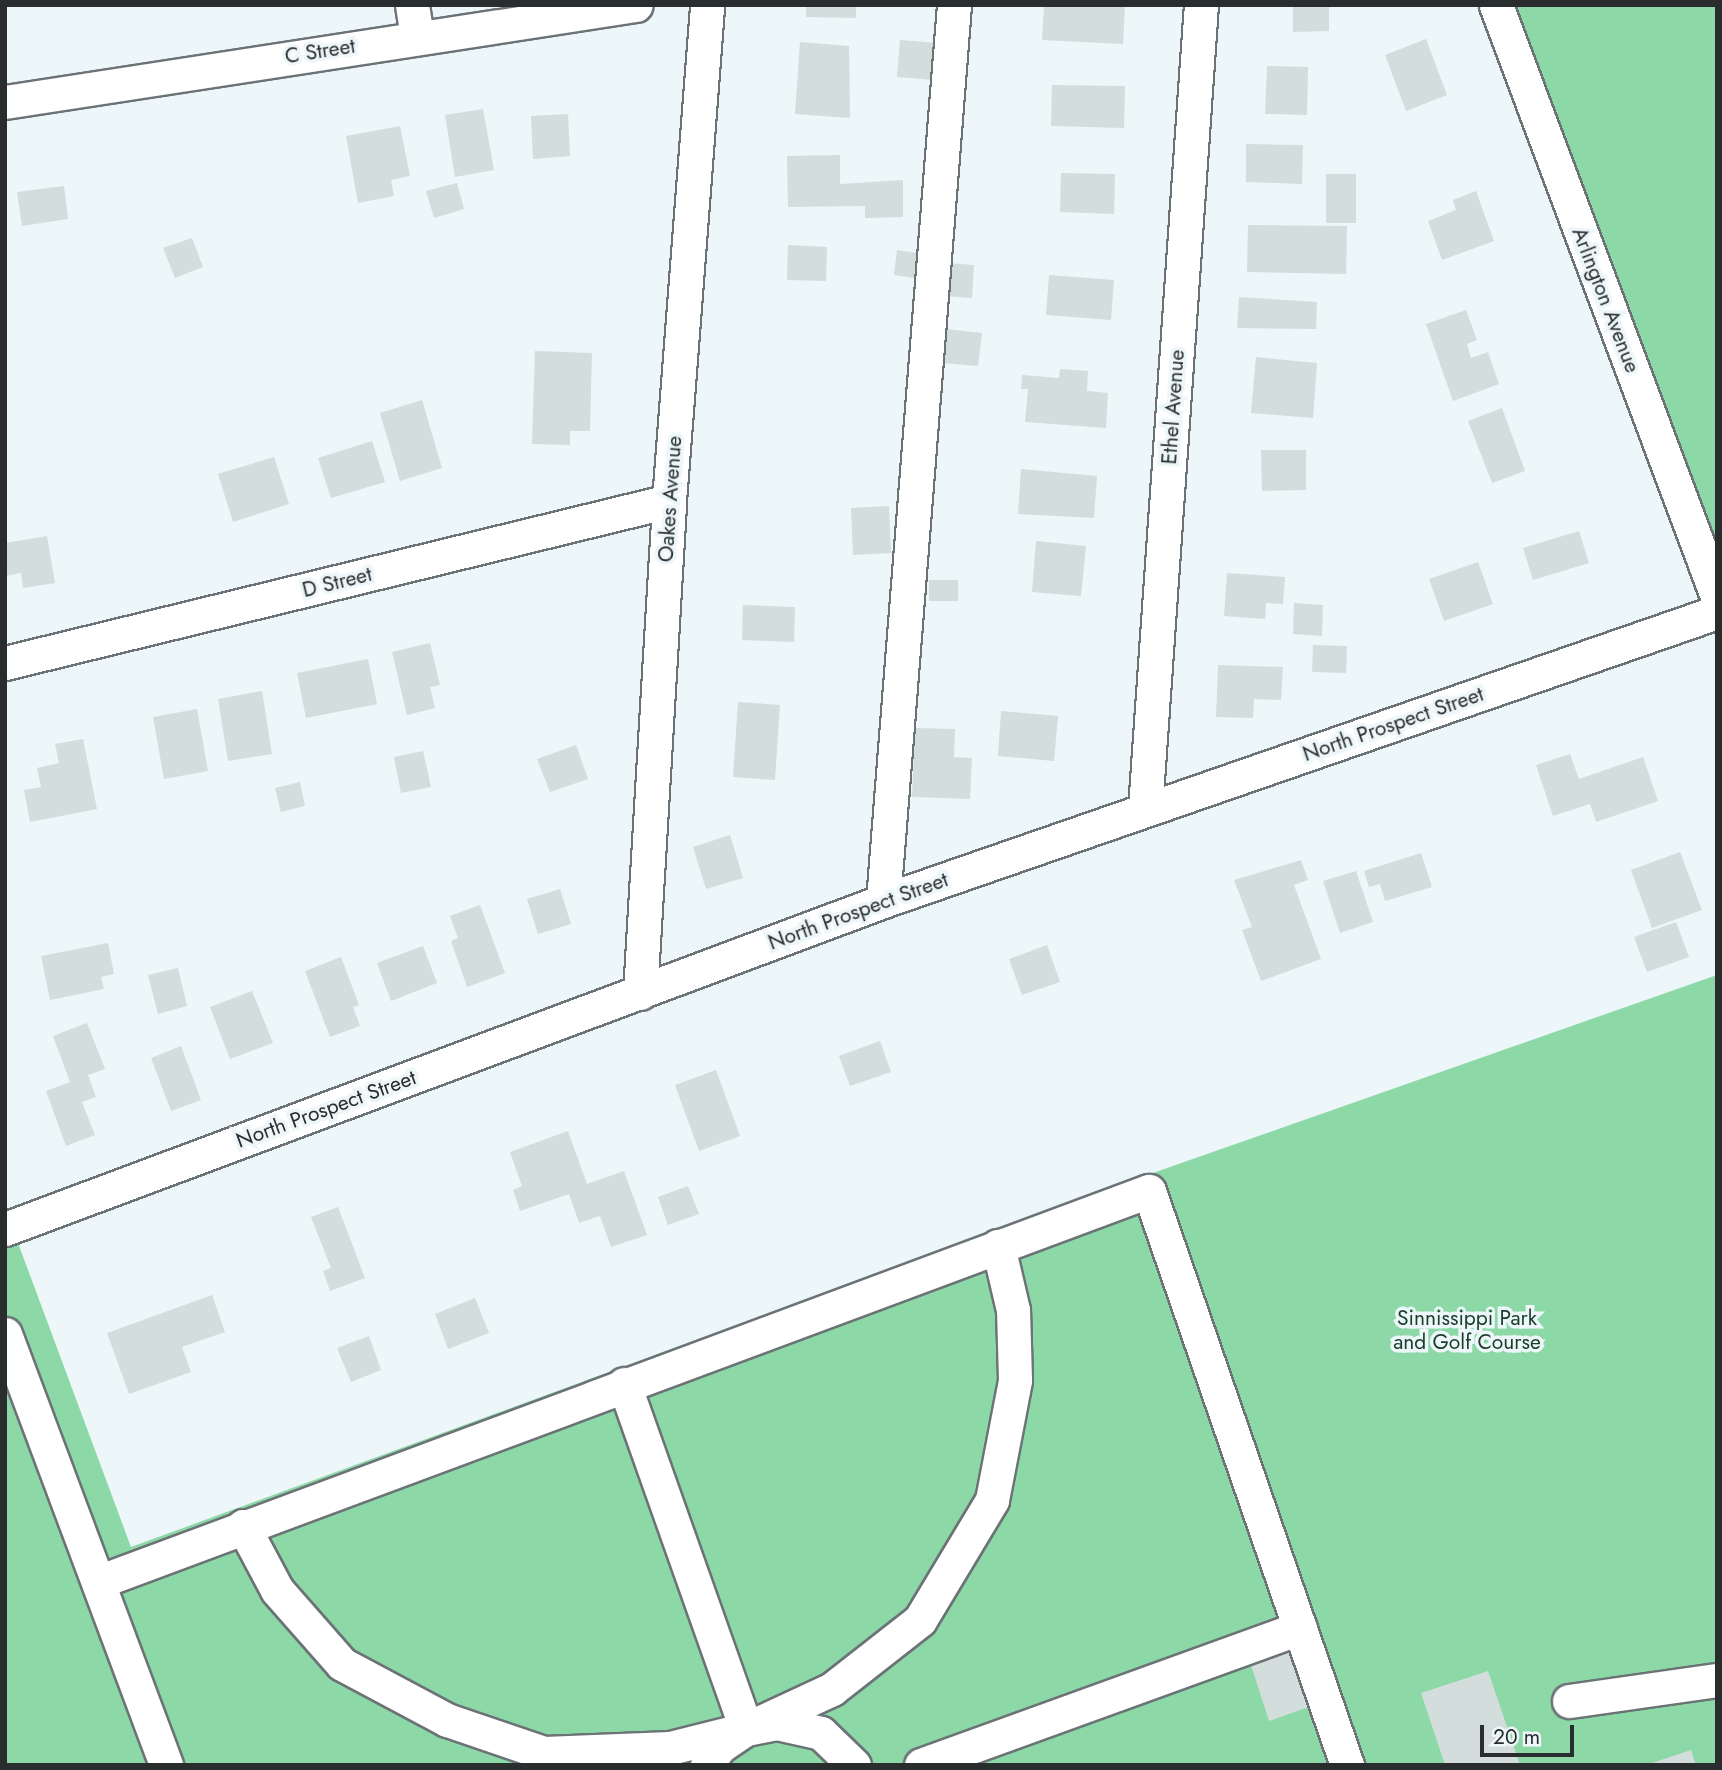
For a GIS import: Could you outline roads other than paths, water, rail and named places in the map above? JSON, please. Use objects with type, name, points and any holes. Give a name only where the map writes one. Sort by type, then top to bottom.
[{"type":"street","name":"C Street","points":[[5,102],[415,20],[636,5]]},
{"type":"street","name":"Oakes Avenue","points":[[640,993],[669,501],[707,5]]},
{"type":"street","points":[[883,901],[954,5]]},
{"type":"street","name":"Ethel Avenue","points":[[1145,809],[1201,5]]},
{"type":"street","name":"Arlington Avenue","points":[[1496,5],[1717,596]]},
{"type":"street","name":"D Street","points":[[5,663],[669,501]]},
{"type":"street","name":"North Prospect Street","points":[[5,1228],[883,901],[1717,612]]},
{"type":"street","points":[[98,1582],[624,1384],[1149,1191],[1347,1765]]},
{"type":"street","points":[[708,1765],[719,1747],[746,1729],[832,1689],[920,1620],[992,1500],[1015,1380],[1013,1310],[998,1246]]},
{"type":"street","points":[[5,1334],[166,1765]]},
{"type":"street","points":[[624,1384],[746,1729]]},
{"type":"street","points":[[243,1526],[277,1590],[342,1664],[447,1720],[544,1753],[670,1748],[746,1729],[792,1723],[821,1733],[854,1765]]},
{"type":"street","points":[[921,1765],[1300,1628]]},
{"type":"street","points":[[1569,1700],[1717,1680]]},
{"type":"park label","name":"Sinnissippi Park and Golf Course","points":[[1467,1330]]}]
